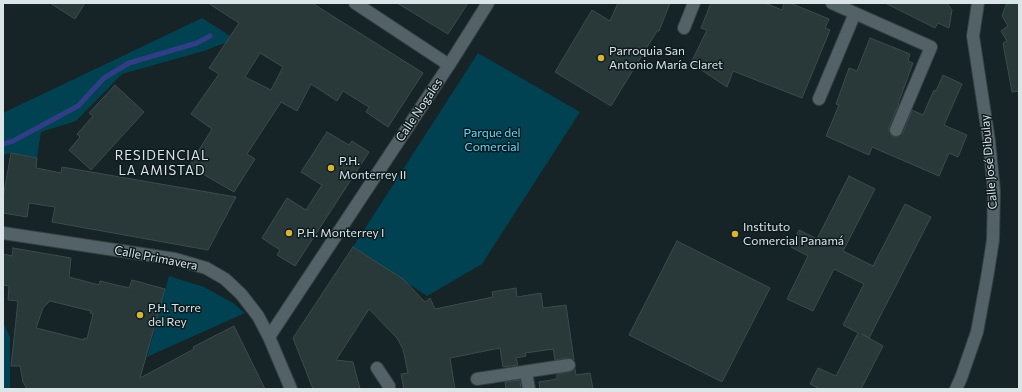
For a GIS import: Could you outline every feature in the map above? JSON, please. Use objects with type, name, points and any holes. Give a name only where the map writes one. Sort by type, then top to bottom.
[{"type":"street","points":[[355,3],[450,65]]},
{"type":"street","name":"Calle Nogales","points":[[269,336],[450,65],[488,3]]},
{"type":"street","points":[[684,28],[694,3]]},
{"type":"street","points":[[832,3],[930,47],[896,130]]},
{"type":"street","name":"Calle José Dibulay","points":[[956,389],[977,332],[993,240],[994,191],[989,141],[973,36],[978,3]]},
{"type":"street","points":[[819,99],[855,14]]},
{"type":"street","name":"Calle Primavera","points":[[3,233],[176,259],[206,268],[225,279],[241,294],[258,316],[269,336],[291,389]]},
{"type":"street","points":[[477,379],[569,365]]},
{"type":"street","points":[[377,368],[389,386],[389,389]]},
{"type":"street","points":[[526,372],[529,389]]},
{"type":"green space","points":[[202,18],[235,39],[204,51],[122,74],[76,121],[41,132],[37,158],[11,153],[3,155],[3,113]]},
{"type":"green space","name":"Parque del Comercial","points":[[478,53],[580,112],[482,264],[427,296],[353,247]]},
{"type":"green space","points":[[169,276],[204,287],[233,303],[245,313],[147,357]]},
{"type":"green space","points":[[3,322],[10,337],[10,389],[3,389]]},
{"type":"building","points":[[50,3],[85,3],[75,19]]},
{"type":"building","points":[[208,3],[312,3],[423,73],[388,127],[366,112],[369,107],[343,91],[337,101],[311,84],[297,111],[281,102],[247,154],[255,159],[234,192],[189,166],[212,129],[191,114],[219,74],[209,68],[239,23]],"holes":[[[260,53],[283,67],[271,90],[245,77]]]},
{"type":"building","points":[[397,3],[468,3],[448,34]]},
{"type":"building","name":"Parroquia San Antonio María Claret","points":[[618,3],[670,3],[659,31],[657,31],[611,106],[555,72],[592,10],[610,21]]},
{"type":"building","points":[[711,3],[765,3],[782,10],[784,3],[790,3],[829,19],[825,28],[830,30],[802,98],[733,71],[727,87],[691,63],[707,30],[701,28]]},
{"type":"building","points":[[885,3],[947,3],[952,10],[949,28],[938,23],[935,28]]},
{"type":"building","points":[[1011,3],[1019,3],[1019,91],[1012,92],[1003,43],[1007,41],[1001,31],[1008,26],[1002,16],[1006,5]]},
{"type":"building","points":[[870,38],[910,54],[908,61],[913,63],[899,104],[889,127],[889,131],[893,137],[897,137],[903,133],[912,110],[923,115],[934,90],[936,91],[943,75],[962,84],[944,125],[967,135],[958,157],[949,153],[939,176],[872,147],[869,155],[826,136],[839,105],[836,104],[849,68],[857,71]]},
{"type":"building","points":[[115,85],[144,112],[91,170],[69,150],[80,137],[77,134],[93,116],[89,113]]},
{"type":"building","points":[[327,132],[349,145],[352,141],[369,152],[295,266],[277,255],[280,250],[262,238],[287,198],[306,210],[322,185],[301,172]]},
{"type":"building","points":[[11,153],[37,158],[36,168],[61,173],[62,167],[236,197],[208,250],[52,222],[55,207],[29,203],[27,217],[3,213],[3,198]]},
{"type":"building","points":[[849,176],[875,189],[843,251],[873,266],[905,204],[931,217],[869,338],[883,346],[861,389],[820,389],[810,384],[818,368],[836,376],[858,333],[843,325],[864,284],[834,269],[813,311],[787,299],[808,256],[791,247],[799,230],[817,239]]},
{"type":"building","points":[[677,241],[770,288],[722,382],[629,335]]},
{"type":"building","points":[[353,247],[403,279],[425,302],[430,298],[435,309],[493,297],[492,292],[516,288],[517,297],[541,293],[543,308],[566,305],[574,360],[568,358],[555,360],[553,349],[525,353],[526,356],[516,358],[518,365],[503,367],[500,348],[450,358],[455,389],[404,389],[401,374],[408,373],[403,349],[397,338],[369,309],[336,360],[353,362],[360,389],[313,389],[293,338]]},
{"type":"building","points":[[13,248],[71,258],[69,277],[99,285],[100,281],[129,288],[132,280],[165,289],[140,378],[194,349],[193,347],[234,326],[265,389],[27,389],[23,382],[20,366],[11,366],[18,301],[8,300],[9,286],[3,285],[3,254],[12,256]],"holes":[[[50,301],[91,311],[90,313],[93,314],[87,339],[84,338],[84,340],[36,328],[43,308]]]},
{"type":"building","points":[[575,369],[576,375],[590,373],[593,389],[540,389],[539,382],[557,379],[557,374],[570,372]]},
{"type":"building","points":[[520,380],[521,389],[506,389],[505,382]]},
{"type":"waterway","points":[[3,144],[13,141],[78,106],[104,78],[129,63],[197,43],[210,36]]},
{"type":"place","name":"Parroquia San Antonio María Claret","points":[[601,58]]},
{"type":"place","name":"P.H. Monterrey II","points":[[331,168]]},
{"type":"place","name":"P.H. Monterrey I","points":[[289,233]]},
{"type":"place","name":"Instituto Comercial Panamá","points":[[735,234]]},
{"type":"place","name":"P.H. Torre del Rey","points":[[140,315]]},
{"type":"district","name":"RESIDENCIAL LA AMISTAD","points":[[162,164]]}]
